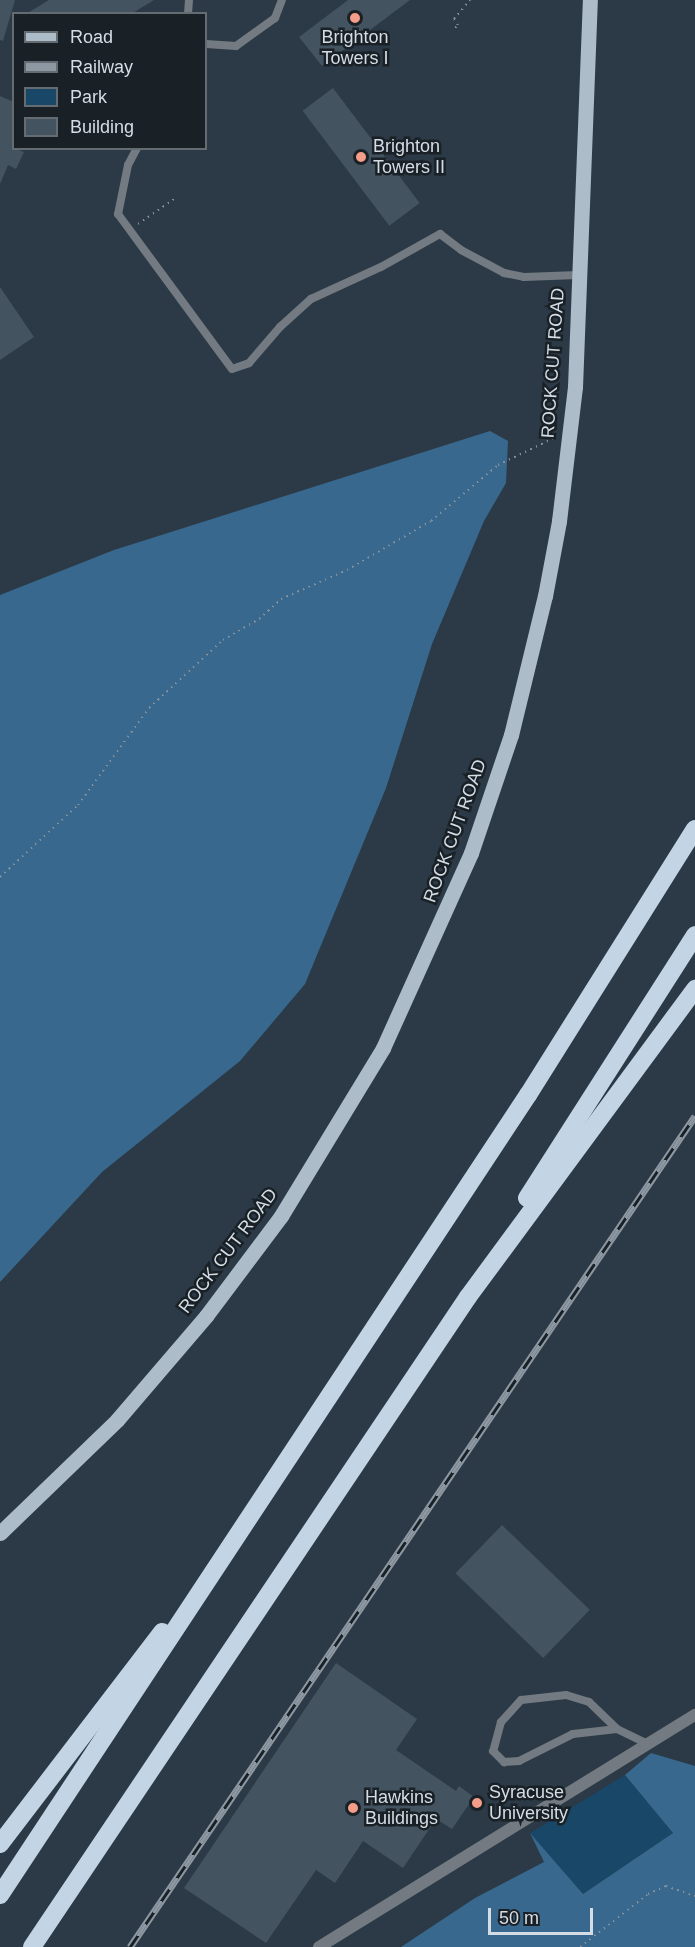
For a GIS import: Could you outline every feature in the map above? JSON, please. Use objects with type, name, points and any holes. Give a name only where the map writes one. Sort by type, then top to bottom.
[{"type":"highway","points":[[0,1895],[574,1022],[695,829]]},
{"type":"highway","points":[[468,1297],[558,1145],[695,935]]},
{"type":"highway","points":[[32,1947],[468,1297],[613,1096],[695,989]]},
{"type":"highway","points":[[0,1844],[266,1490]]},
{"type":"main road","name":"ROCK CUT ROAD","points":[[0,1533],[117,1420],[206,1316],[281,1216],[383,1048],[466,864],[511,735],[545,596],[570,430],[590,0]]},
{"type":"street","points":[[319,1947],[695,1715]]},
{"type":"lane","points":[[207,44],[236,46],[275,18],[282,0]]},
{"type":"lane","points":[[136,150],[128,165],[118,214],[139,246],[232,369],[249,363],[280,327],[311,299],[381,267],[440,234],[461,250],[504,273],[524,277],[578,275]]},
{"type":"lane","points":[[617,1729],[573,1734],[519,1761],[504,1762],[494,1751],[501,1722],[521,1700],[566,1695],[589,1702],[617,1729],[648,1744]]},
{"type":"path","points":[[455,28],[458,26],[454,20],[468,7],[470,0]]},
{"type":"path","points":[[139,246],[147,240],[137,225],[177,196]]},
{"type":"path","points":[[0,877],[78,805],[149,708],[223,640],[259,619],[281,598],[347,570],[431,521],[498,465],[570,430]]},
{"type":"path","points":[[580,1947],[648,1894],[666,1886],[695,1896]]},
{"type":"green space","points":[[625,1775],[673,1833],[583,1894],[530,1833]]},
{"type":"shaded area","points":[[490,431],[508,441],[506,483],[484,521],[432,644],[386,788],[305,984],[240,1061],[102,1172],[0,1282],[0,595],[114,550]]},
{"type":"shaded area","points":[[651,1753],[695,1766],[695,1947],[401,1947],[475,1898],[544,1862],[530,1833],[583,1894],[673,1833],[625,1775]]},
{"type":"building","points":[[0,0],[15,0],[3,41],[0,40]]},
{"type":"building","points":[[49,0],[154,0],[134,12],[29,12]]},
{"type":"building","name":"Brighton Towers I","points":[[348,0],[410,0],[322,66],[299,37]]},
{"type":"building","name":"Brighton Towers II","points":[[333,88],[420,203],[389,226],[303,111]]},
{"type":"building","points":[[0,96],[12,101],[12,150],[24,152],[16,169],[8,165],[0,184]]},
{"type":"building","points":[[0,287],[34,337],[0,360]]},
{"type":"building","points":[[502,1525],[590,1610],[543,1658],[455,1573]]},
{"type":"building","name":"Hawkins Buildings","points":[[336,1663],[417,1719],[396,1750],[456,1791],[459,1786],[474,1797],[452,1829],[436,1819],[403,1868],[363,1841],[335,1883],[316,1870],[266,1943],[184,1888]]},
{"type":"railway","points":[[130,1947],[695,1116]]},
{"type":"place","name":"Brighton Towers I","points":[[355,18]]},
{"type":"place","name":"Brighton Towers II","points":[[361,157]]},
{"type":"place","name":"Syracuse University","points":[[477,1803]]},
{"type":"place","name":"Hawkins Buildings","points":[[353,1808]]}]
